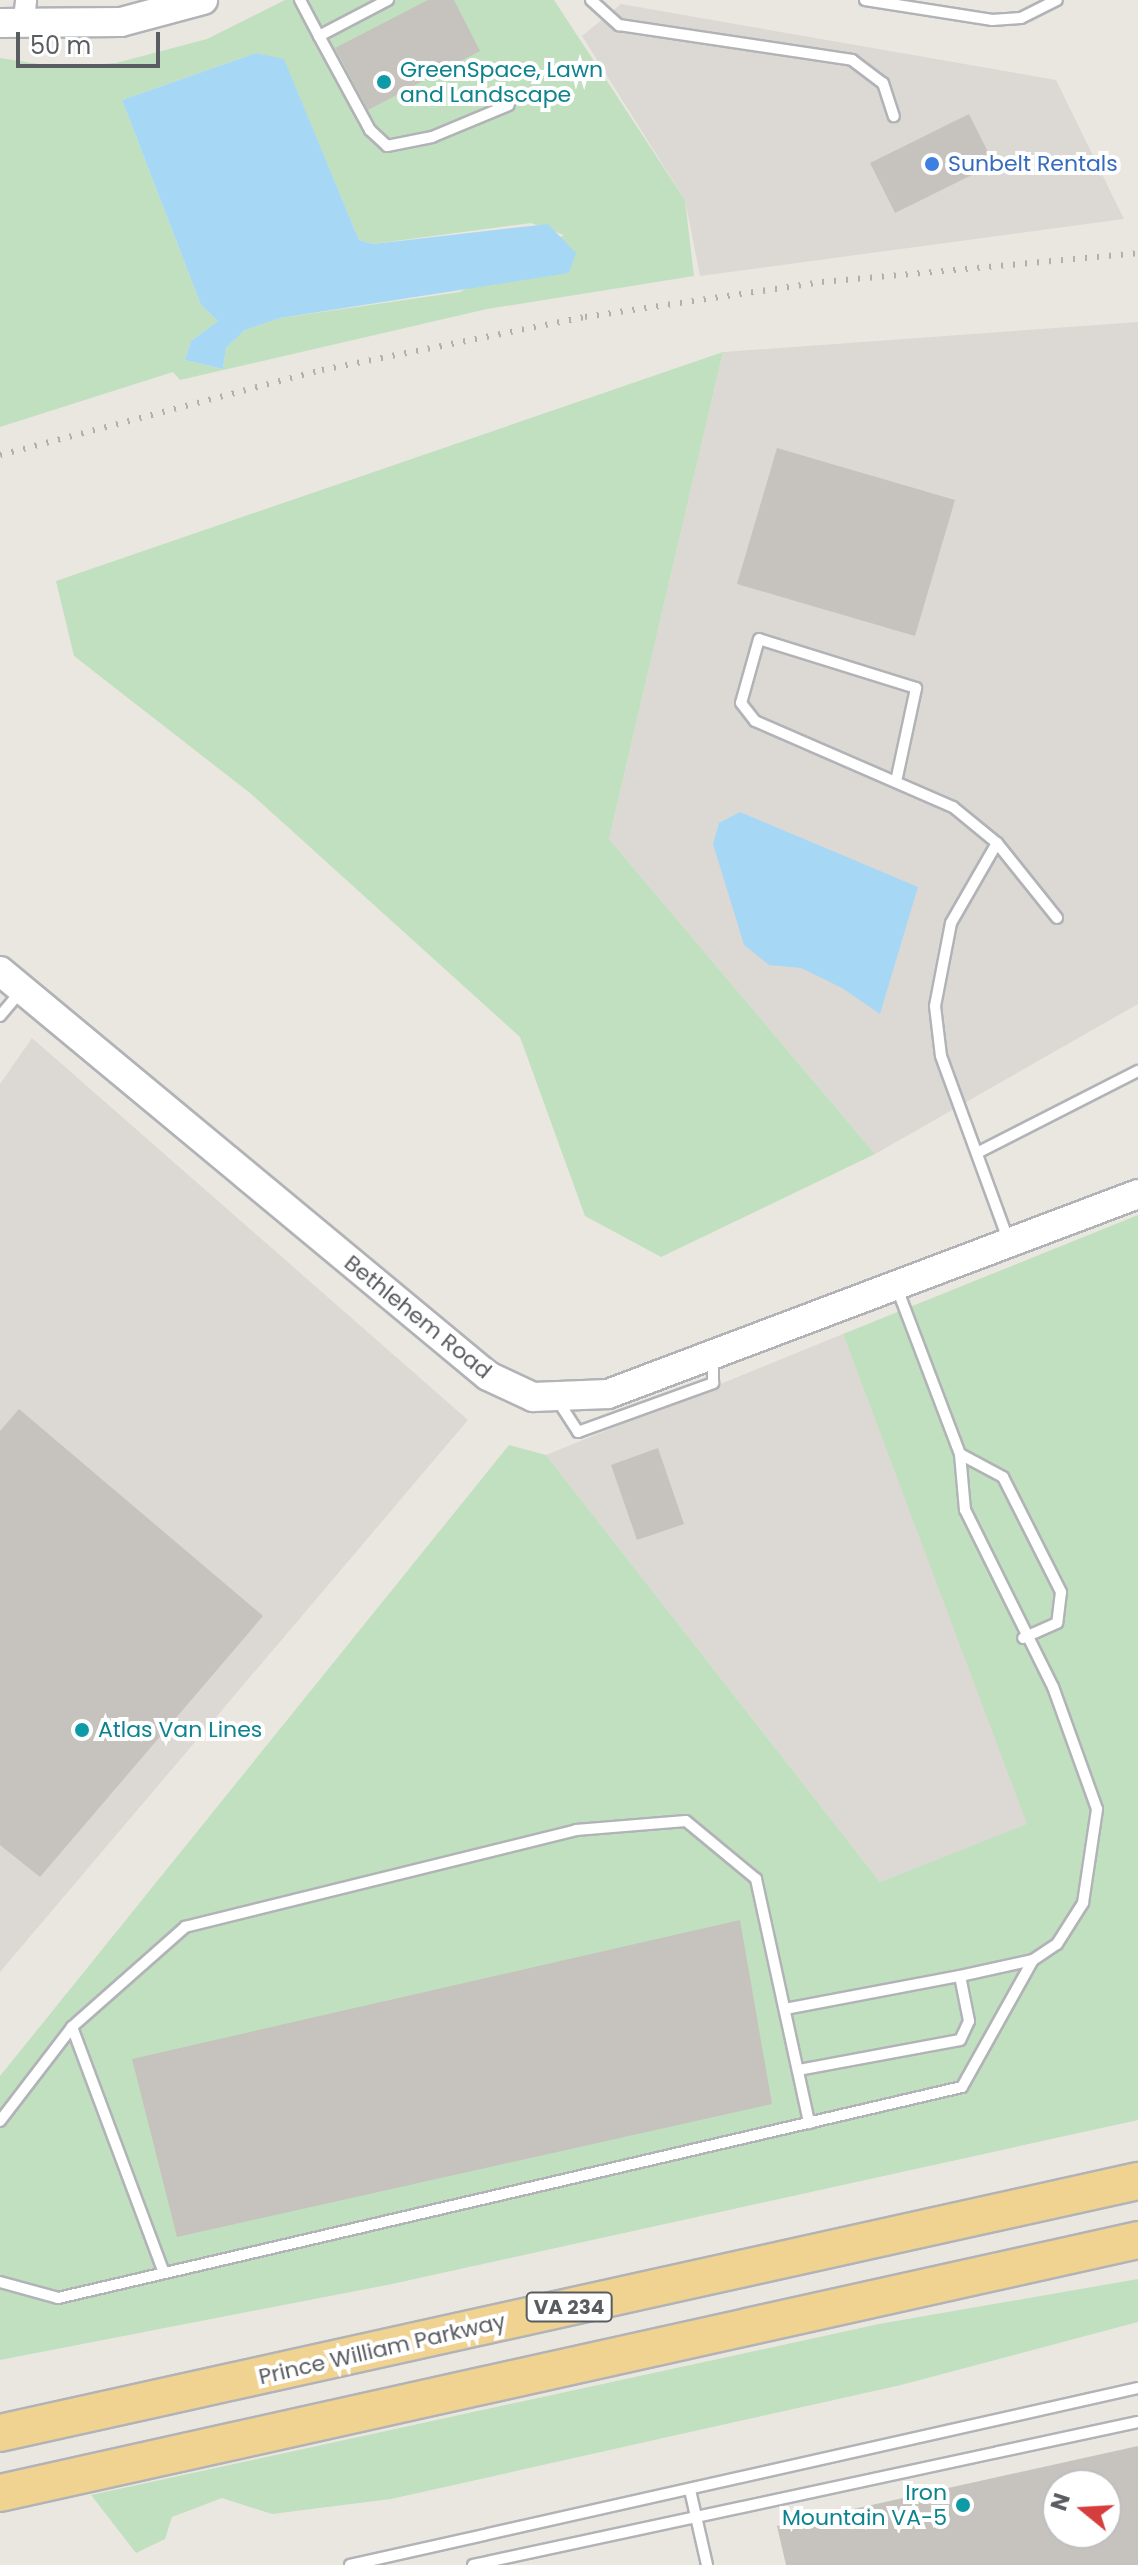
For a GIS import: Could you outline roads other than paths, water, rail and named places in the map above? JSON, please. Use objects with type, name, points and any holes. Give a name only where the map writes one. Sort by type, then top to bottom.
[{"type":"highway","name":"Prince William Parkway","points":[[0,2433],[1138,2181]]},
{"type":"highway","points":[[0,2493],[1138,2240]]},
{"type":"street","points":[[17,16],[121,22],[203,0]]},
{"type":"street","name":"Bethlehem Road","points":[[0,971],[488,1376],[558,1401],[608,1394],[1138,1194]]},
{"type":"lane","points":[[300,0],[370,130],[387,146],[432,137],[509,105]]},
{"type":"lane","points":[[319,36],[388,0]]},
{"type":"lane","points":[[591,0],[619,25],[852,60],[883,83],[894,116]]},
{"type":"lane","points":[[865,0],[900,3],[992,20],[1021,18],[1057,0]]},
{"type":"lane","points":[[897,777],[916,688],[759,639],[741,703],[755,721],[897,777],[953,807],[997,843],[1057,918]]},
{"type":"lane","points":[[997,843],[951,923],[935,1006],[941,1056],[1009,1242]]},
{"type":"lane","points":[[0,1016],[22,989]]},
{"type":"lane","points":[[977,1153],[1138,1071]]},
{"type":"lane","points":[[785,2009],[1033,1960],[1057,1944],[1083,1903],[1097,1809],[1053,1687],[1023,1638],[965,1510],[960,1454],[896,1286]]},
{"type":"lane","points":[[960,1454],[1003,1477],[1061,1592],[1057,1623],[1023,1638]]},
{"type":"lane","points":[[0,2121],[72,2027],[185,1927],[545,1836],[686,1821],[756,1879],[809,2123]]},
{"type":"lane","points":[[0,2282],[58,2298],[163,2271],[962,2087],[1033,1960]]},
{"type":"lane","points":[[798,2070],[960,2040],[969,2021],[960,1976]]},
{"type":"lane","points":[[72,2027],[163,2271]]},
{"type":"lane","points":[[350,2565],[1138,2388]]},
{"type":"lane","points":[[473,2565],[1138,2422]]},
{"type":"lane","points":[[690,2490],[707,2565]]},
{"type":"water","points":[[256,53],[284,59],[359,240],[373,244],[548,224],[576,253],[569,273],[280,318],[245,330],[226,348],[223,369],[185,360],[191,341],[218,321],[201,305],[122,100]]},
{"type":"water","points":[[740,812],[918,887],[880,1014],[842,988],[801,968],[769,965],[744,945],[713,844],[719,823]]},
{"type":"railway","points":[[0,455],[322,370],[585,317],[822,282],[1138,253]]},
{"type":"place","name":"GreenSpace, Lawn and Landscape","points":[[384,82]]},
{"type":"place","name":"Sunbelt Rentals","points":[[932,164]]},
{"type":"place","name":"Atlas Van Lines","points":[[82,1730]]},
{"type":"place","name":"Iron Mountain VA-5","points":[[963,2505]]}]
